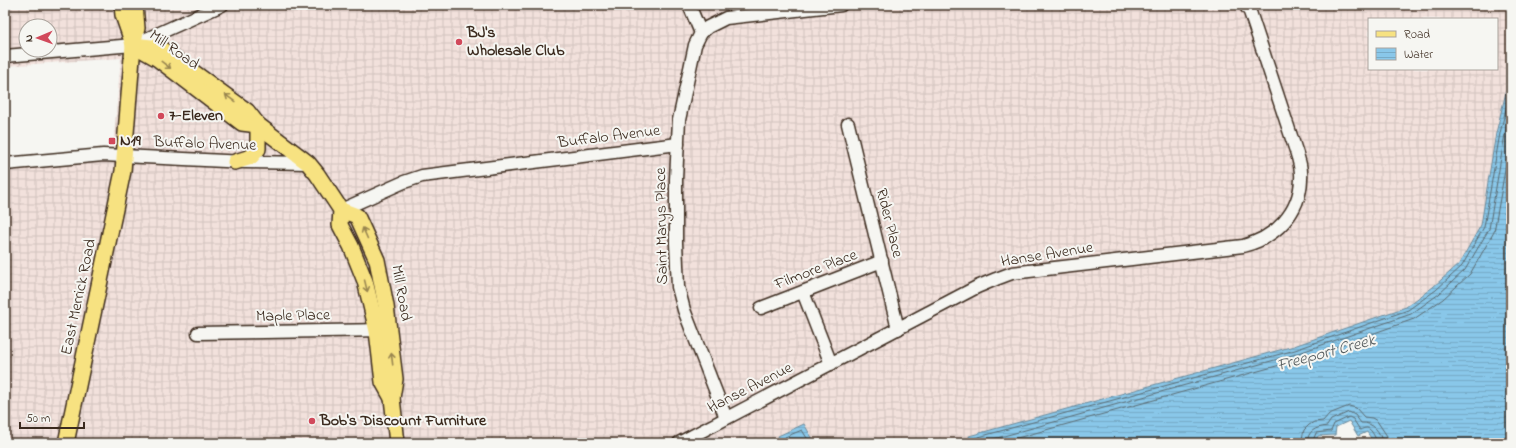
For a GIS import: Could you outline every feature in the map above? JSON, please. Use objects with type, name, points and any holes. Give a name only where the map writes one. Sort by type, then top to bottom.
[{"type":"main road","points":[[122,5],[122,15],[133,44]]},
{"type":"main road","name":"East Merrick Road","points":[[66,443],[118,198],[125,157],[133,44],[137,28],[135,5]]},
{"type":"main road","name":"Mill Road","points":[[133,44],[158,59],[242,123],[258,125],[308,163],[341,210],[340,225],[366,281],[383,330],[383,382],[392,398],[397,443]]},
{"type":"main road","points":[[235,162],[251,157],[258,149],[258,125]]},
{"type":"street","points":[[5,56],[133,44],[222,5]]},
{"type":"street","points":[[689,5],[701,34],[708,27],[726,18],[841,5]]},
{"type":"street","name":"Hanse Avenue","points":[[679,443],[977,287],[996,279],[1012,274],[1243,246],[1267,236],[1286,220],[1296,205],[1300,190],[1301,168],[1250,12],[1245,5]]},
{"type":"street","name":"Buffalo Avenue","points":[[341,210],[404,182],[422,176],[678,144],[679,120],[695,45],[701,34]]},
{"type":"street","name":"Rider Place","points":[[848,124],[898,329]]},
{"type":"street","name":"Saint Marys Place","points":[[678,144],[676,187],[678,287],[684,310],[726,418]]},
{"type":"street","name":"Buffalo Avenue","points":[[5,164],[103,155],[235,162],[308,163]]},
{"type":"street","name":"Filmore Place","points":[[761,308],[882,262]]},
{"type":"street","points":[[803,292],[831,364]]},
{"type":"street","name":"Maple Place","points":[[198,333],[383,330]]},
{"type":"shaded area","points":[[5,5],[1511,5],[1511,72],[1496,133],[1481,225],[1459,264],[1433,287],[1406,307],[1294,346],[969,436],[970,442],[815,443],[804,424],[778,436],[781,443],[5,443],[5,164],[113,147],[121,58],[5,66]]},
{"type":"water","name":"Freeport Creek","points":[[1511,72],[1511,428],[1507,443],[1374,443],[1367,432],[1358,436],[1349,421],[1336,427],[1335,435],[1318,436],[1315,443],[966,443],[970,442],[969,436],[1294,346],[1406,307],[1433,287],[1459,264],[1481,225],[1496,133]]},
{"type":"water","points":[[804,424],[815,443],[781,443],[778,436]]},
{"type":"place","name":"BJ's Wholesale Club","points":[[459,42]]},
{"type":"place","name":"7-Eleven","points":[[161,116]]},
{"type":"place","name":"N19","points":[[112,141]]},
{"type":"place","name":"Bob's Discount Furniture","points":[[312,421]]}]
